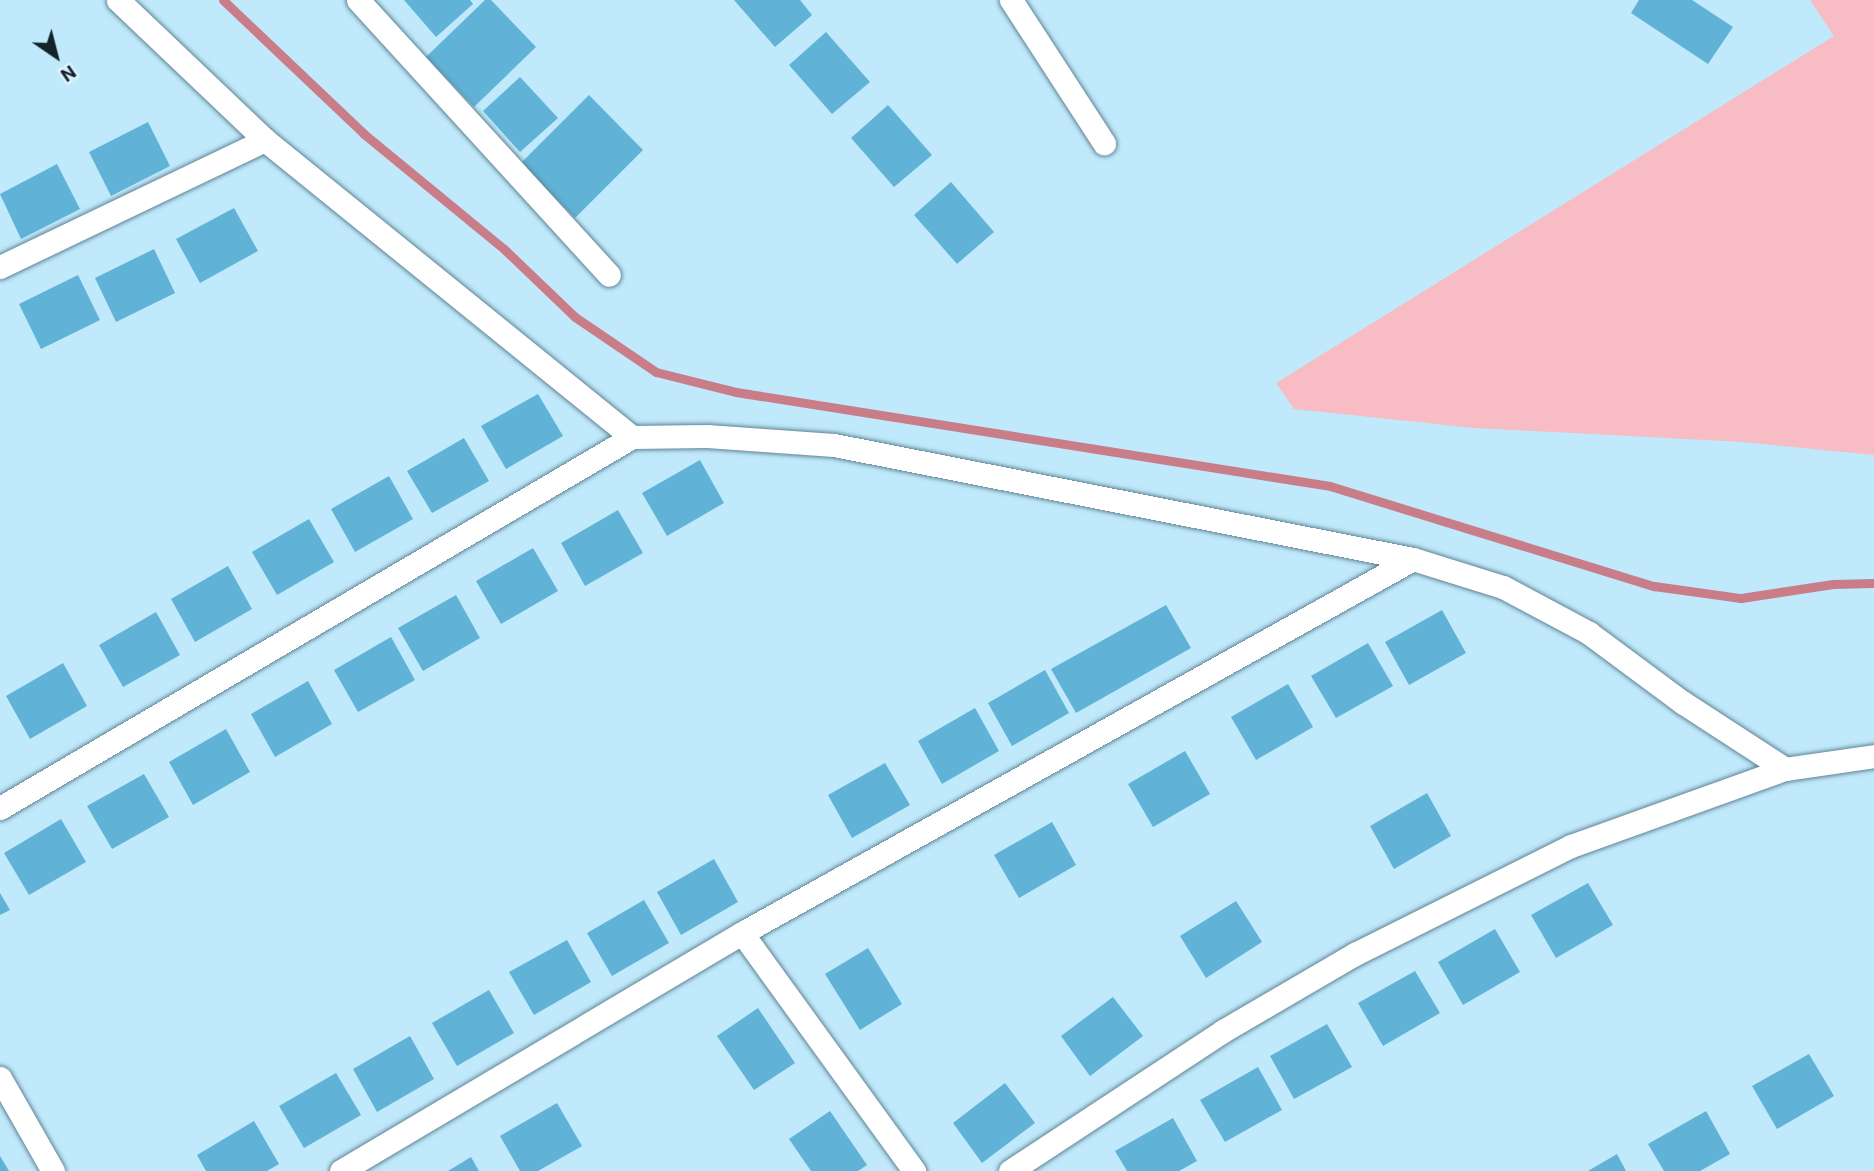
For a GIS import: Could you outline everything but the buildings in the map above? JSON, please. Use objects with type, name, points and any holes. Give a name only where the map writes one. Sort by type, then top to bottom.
[{"type":"street","points":[[118,0],[265,140],[632,437]]},
{"type":"street","points":[[358,0],[609,275]]},
{"type":"street","points":[[1011,0],[1104,144]]},
{"type":"street","points":[[0,267],[265,140]]},
{"type":"street","points":[[0,808],[632,437],[707,436],[834,445],[1413,559],[1503,587],[1589,633],[1682,702],[1785,769]]},
{"type":"street","points":[[341,1171],[742,933],[1413,559]]},
{"type":"street","points":[[1010,1171],[1223,1031],[1355,954],[1571,846],[1785,769],[1874,756]]},
{"type":"street","points":[[742,933],[914,1171]]},
{"type":"street","points":[[0,1079],[53,1171]]},
{"type":"shaded area","points":[[1810,0],[1874,0],[1874,455],[1743,442],[1474,428],[1294,409],[1276,383],[1834,36]]},
{"type":"waterway","points":[[223,0],[364,134],[504,249],[575,317],[656,372],[736,392],[1330,486],[1654,586],[1741,598],[1833,584],[1874,583]]}]
